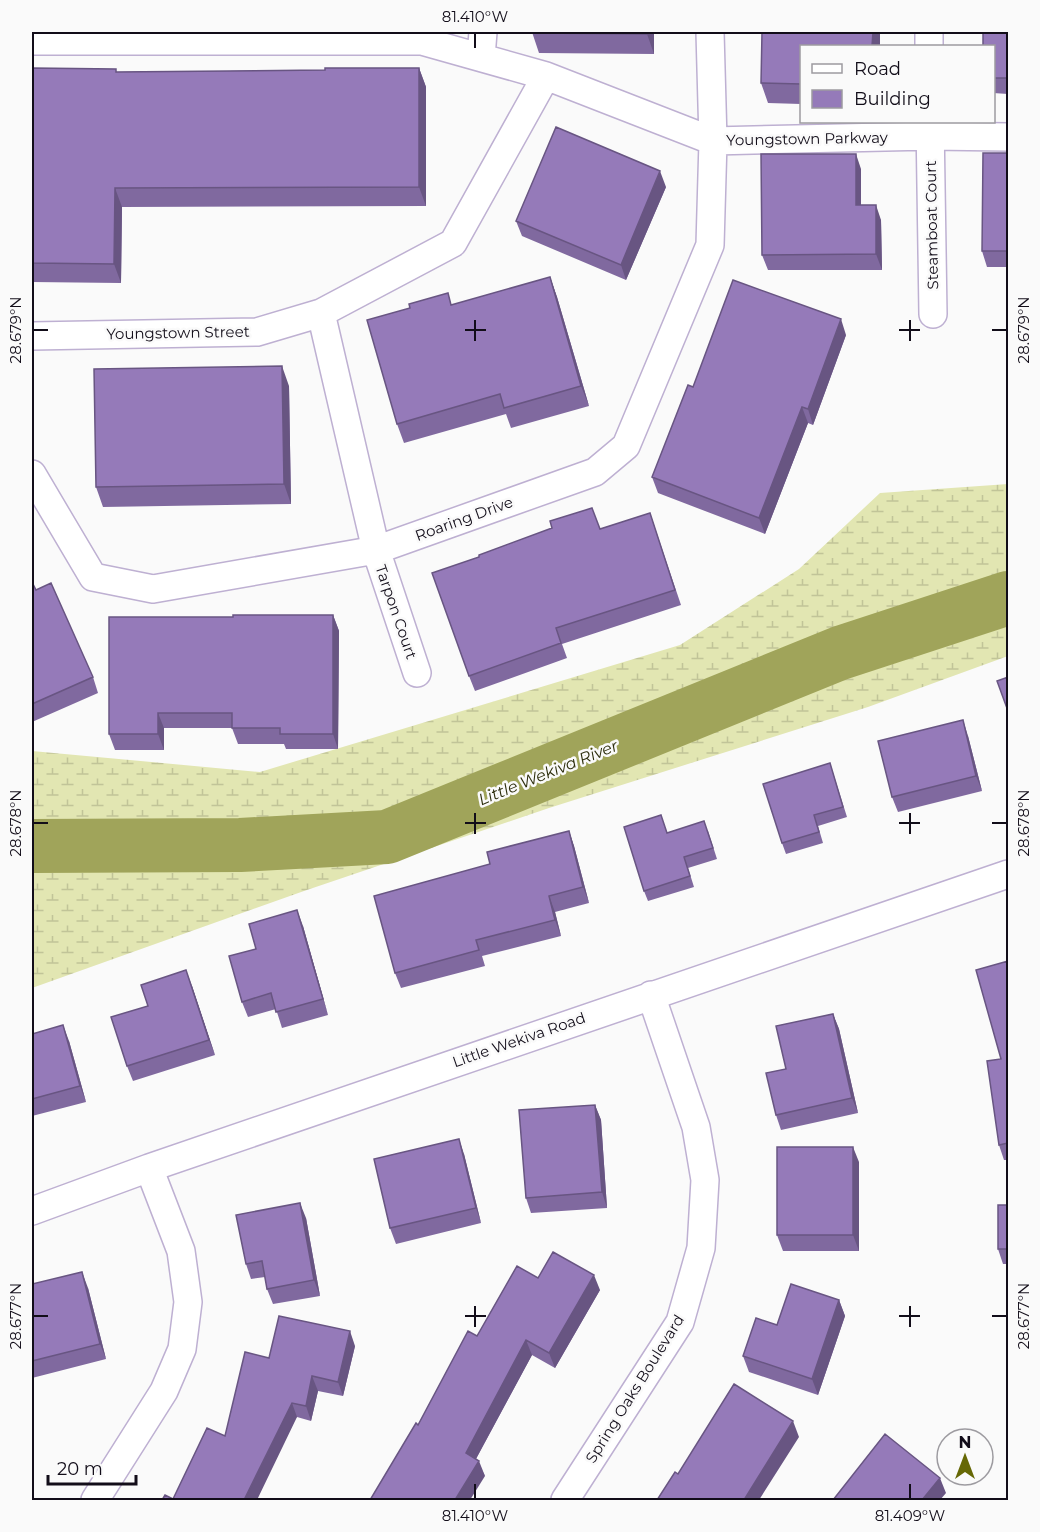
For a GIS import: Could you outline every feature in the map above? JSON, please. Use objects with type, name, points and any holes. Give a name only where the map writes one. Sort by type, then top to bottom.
[{"type":"street","name":"Roaring Drive","points":[[32,474],[93,577],[153,589],[376,550],[595,472],[626,446],[710,245],[713,141],[710,32]]},
{"type":"street","name":"Youngstown Parkway","points":[[32,41],[422,41],[482,44],[546,76],[713,141],[930,129],[1008,137]]},
{"type":"street","points":[[321,313],[453,243],[546,76]]},
{"type":"street","name":"Steamboat Court","points":[[930,129],[933,314]]},
{"type":"street","name":"Youngstown Street","points":[[32,336],[257,332],[321,313]]},
{"type":"street","name":"Tarpon Court","points":[[321,313],[376,550],[417,673]]},
{"type":"street","name":"Little Wekiva Road","points":[[32,1211],[149,1168],[1008,874]]},
{"type":"street","name":"Spring Oaks Boulevard","points":[[565,1500],[680,1322],[701,1248],[705,1180],[696,1127],[651,995]]},
{"type":"street","points":[[95,1500],[164,1391],[182,1349],[188,1302],[181,1251],[149,1168]]},
{"type":"green space","points":[[1008,484],[1008,656],[868,707],[549,808],[304,891],[32,988],[32,751],[260,772],[680,645],[799,569],[880,493]]},
{"type":"building","points":[[647,32],[647,34],[532,33]]},
{"type":"building","points":[[762,32],[873,32],[872,45],[800,45],[800,84],[761,83]]},
{"type":"building","points":[[983,32],[1008,32],[1008,78],[995,78],[995,45],[983,45]]},
{"type":"building","points":[[32,68],[116,69],[116,72],[419,68],[419,187],[115,188],[114,264],[32,263]]},
{"type":"building","points":[[556,127],[660,171],[621,265],[516,221]]},
{"type":"building","points":[[983,153],[1008,153],[1008,251],[982,251]]},
{"type":"building","points":[[761,154],[856,154],[856,205],[876,205],[876,254],[762,255]]},
{"type":"building","points":[[550,277],[581,386],[504,408],[500,394],[397,424],[367,320],[410,308],[409,304],[448,293],[451,305]]},
{"type":"building","points":[[733,280],[841,319],[808,409],[802,407],[759,518],[652,477],[688,385],[693,387]]},
{"type":"building","points":[[282,366],[284,484],[96,487],[94,369]]},
{"type":"building","points":[[592,508],[600,529],[650,513],[675,590],[556,628],[561,643],[469,676],[432,573],[552,528],[550,521]]},
{"type":"building","points":[[32,582],[36,590],[51,583],[93,677],[32,704]]},
{"type":"building","points":[[233,615],[333,615],[333,734],[280,734],[280,728],[232,728],[232,713],[158,713],[158,734],[109,734],[109,617],[233,617]]},
{"type":"building","points":[[1008,677],[1008,711],[997,681]]},
{"type":"building","points":[[963,720],[976,776],[892,797],[878,741]]},
{"type":"building","points":[[830,763],[843,807],[814,815],[819,832],[782,843],[763,784]]},
{"type":"building","points":[[661,815],[667,833],[704,821],[713,848],[684,857],[690,876],[644,891],[624,827]]},
{"type":"building","points":[[569,831],[583,887],[549,896],[555,920],[476,940],[479,950],[395,973],[374,896],[490,864],[487,852]]},
{"type":"building","points":[[297,910],[323,999],[276,1012],[271,993],[242,1002],[229,956],[256,949],[249,924]]},
{"type":"building","points":[[1008,961],[1008,1143],[999,1145],[987,1061],[1001,1059],[976,970]]},
{"type":"building","points":[[186,970],[209,1040],[127,1066],[111,1017],[148,1006],[141,985]]},
{"type":"building","points":[[833,1014],[852,1098],[776,1115],[766,1073],[786,1069],[776,1026]]},
{"type":"building","points":[[63,1025],[80,1086],[32,1099],[32,1034]]},
{"type":"building","points":[[595,1105],[602,1192],[526,1198],[519,1110]]},
{"type":"building","points":[[459,1139],[476,1208],[390,1228],[374,1159]]},
{"type":"building","points":[[777,1147],[853,1147],[853,1235],[777,1235]]},
{"type":"building","points":[[300,1203],[314,1280],[267,1289],[262,1261],[246,1264],[236,1215]]},
{"type":"building","points":[[998,1205],[1008,1205],[1008,1249],[998,1249]]},
{"type":"building","points":[[553,1252],[594,1275],[549,1353],[526,1340],[466,1453],[479,1461],[455,1500],[370,1500],[416,1423],[418,1425],[468,1331],[477,1336],[517,1266],[538,1278]]},
{"type":"building","points":[[82,1272],[100,1344],[32,1361],[32,1284]]},
{"type":"building","points":[[791,1284],[839,1300],[812,1379],[743,1356],[756,1318],[777,1325]]},
{"type":"building","points":[[279,1316],[350,1331],[338,1382],[312,1376],[306,1406],[292,1403],[244,1500],[162,1500],[165,1495],[173,1499],[207,1428],[225,1436],[245,1352],[269,1358]]},
{"type":"building","points":[[734,1384],[793,1421],[744,1500],[657,1500],[675,1472],[678,1474]]},
{"type":"building","points":[[885,1434],[935,1474],[935,1484],[922,1500],[833,1500]]},
{"type":"waterway","name":"Little Wekiva River","points":[[32,846],[240,845],[387,837],[840,653],[1008,598]]}]
